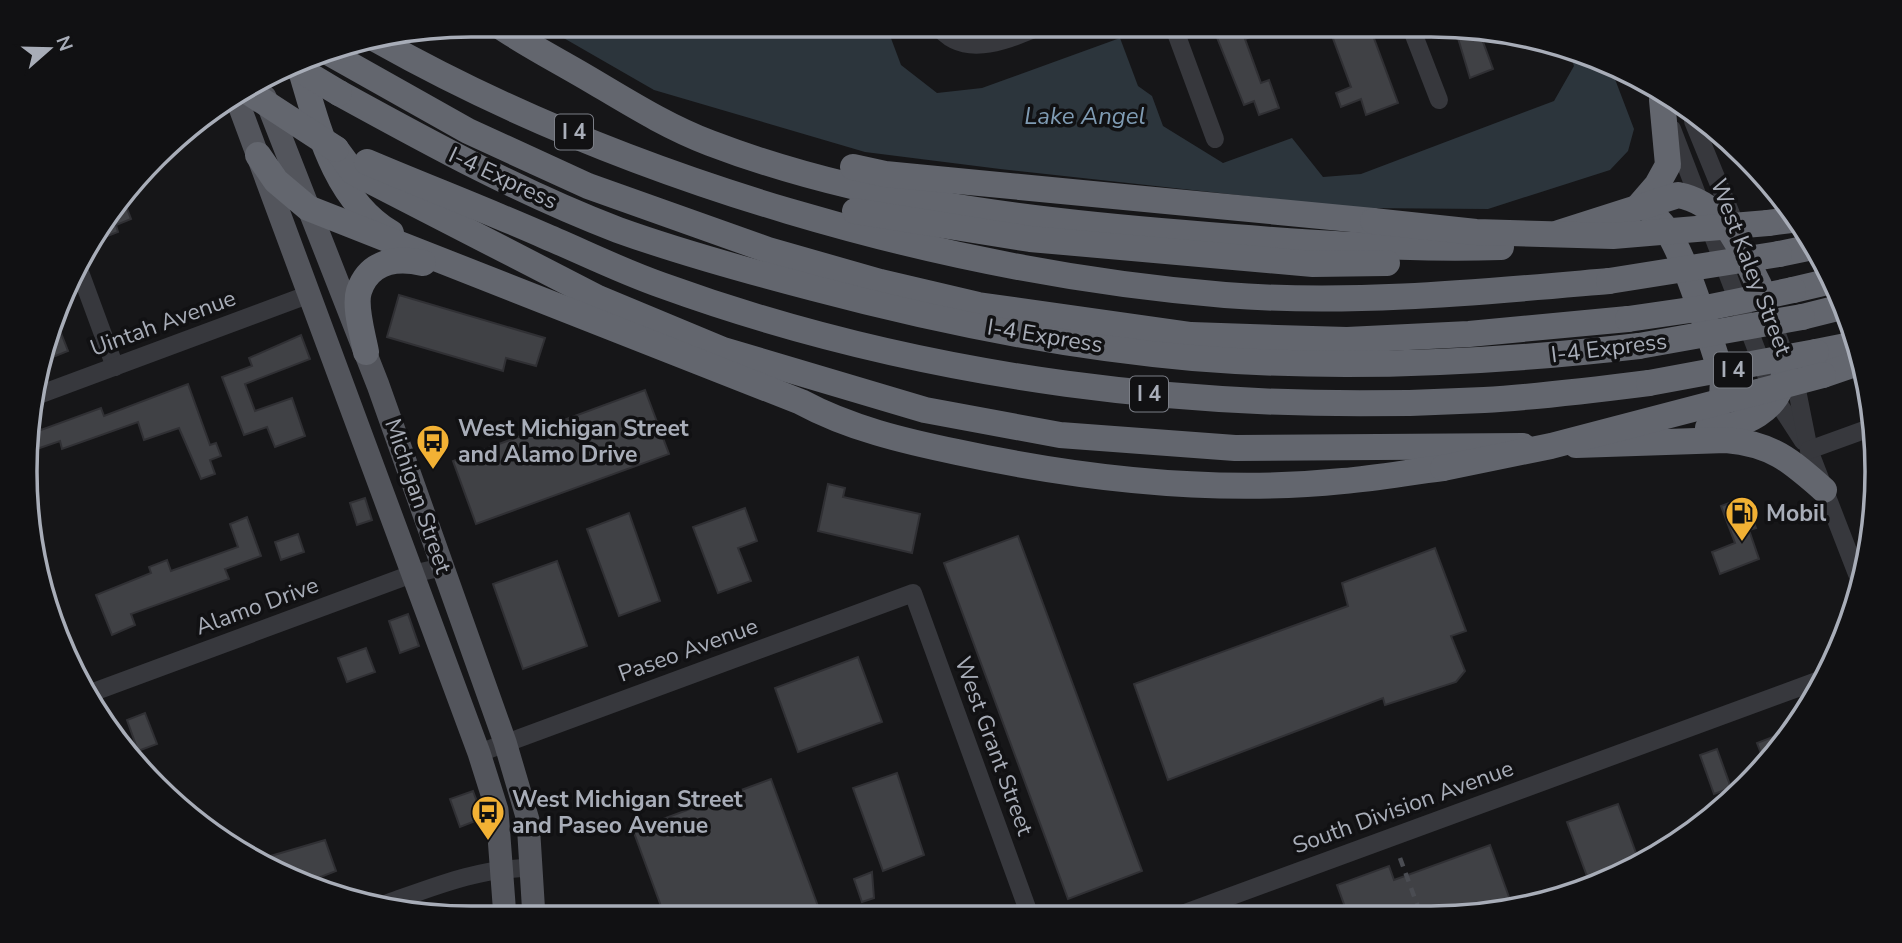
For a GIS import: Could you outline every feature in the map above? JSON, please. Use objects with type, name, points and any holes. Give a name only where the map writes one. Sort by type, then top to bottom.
[{"type":"highway","points":[[520,37],[661,121],[708,143],[768,164],[955,208],[1038,221],[1303,243],[1408,250],[1501,247]]},
{"type":"highway","name":"I 4","points":[[387,45],[492,98],[560,127],[777,208],[984,260],[1226,295],[1449,294],[1609,281],[1804,249]]},
{"type":"highway","name":"I-4 Express","points":[[337,58],[468,131],[588,186],[779,253],[880,282],[978,305],[1191,335],[1348,340],[1469,334],[1628,319],[1711,307],[1822,283]]},
{"type":"highway","name":"I-4 Express","points":[[303,71],[471,166],[619,230],[758,274],[902,312],[1090,344],[1191,358],[1264,361],[1474,361],[1639,346],[1834,309]]},
{"type":"highway","points":[[576,71],[771,150],[885,174],[1476,232],[1613,236],[1780,221]]},
{"type":"highway","points":[[302,72],[340,180],[355,202],[386,230],[435,257]]},
{"type":"highway","name":"I 4","points":[[253,96],[336,149],[660,285],[827,336],[914,358],[1002,375],[1164,395],[1317,402],[1484,400],[1819,364],[1847,349]]},
{"type":"highway","points":[[1638,207],[1657,185],[1668,165],[1663,104]]},
{"type":"highway","points":[[336,149],[353,172],[598,298],[723,350],[806,377],[925,410],[1060,435],[1235,448],[1366,449],[1449,456],[1551,446],[1819,364],[1851,363]]},
{"type":"highway","points":[[258,155],[276,181],[308,208],[801,402],[826,415],[924,446],[1026,466],[1129,480],[1294,484],[1449,456],[1528,446],[1726,440],[1749,442],[1783,456],[1824,490]]},
{"type":"highway","points":[[777,208],[825,206],[1030,239],[1314,264],[1428,261],[1501,247],[1678,195],[1697,199],[1725,220],[1759,285]]},
{"type":"highway","points":[[1593,222],[1650,216],[1662,223],[1675,243],[1723,378],[1722,399],[1716,408],[1710,416],[1689,428]]},
{"type":"highway","points":[[366,352],[358,292],[370,273],[392,260],[423,263],[538,300]]},
{"type":"highway","points":[[1449,456],[1527,436],[1689,428],[1726,429],[1747,422],[1775,398],[1783,382],[1784,356]]},
{"type":"highway","points":[[801,402],[827,406],[948,439],[1123,463],[1251,464],[1366,449]]},
{"type":"main road","name":"Michigan Street","points":[[263,91],[366,352],[461,625],[505,742],[528,820],[533,906]]},
{"type":"main road","name":"Michigan Street","points":[[239,104],[479,753],[497,810],[504,906]]},
{"type":"street","points":[[950,37],[975,46],[1013,37]]},
{"type":"street","points":[[1177,37],[1215,139]]},
{"type":"street","points":[[1415,37],[1439,100]]},
{"type":"street","name":"West Kaley Street","points":[[1665,105],[1697,199],[1775,398],[1809,450]]},
{"type":"street","name":"West Kaley Street","points":[[1696,128],[1759,285],[1797,390],[1809,450],[1854,567]]},
{"type":"street","points":[[82,278],[115,367]]},
{"type":"street","name":"Uintah Avenue","points":[[44,393],[310,295]]},
{"type":"street","points":[[1809,450],[1863,430]]},
{"type":"street","name":"Alamo Drive","points":[[96,691],[412,574],[443,567]]},
{"type":"street","name":"Paseo Avenue","points":[[479,753],[913,593]]},
{"type":"street","name":"West Grant Street","points":[[913,593],[1026,906]]},
{"type":"street","name":"South Division Avenue","points":[[1204,906],[1810,684]]},
{"type":"street","points":[[397,900],[467,875],[502,868],[531,868]]},
{"type":"water","name":"Lake Angel","points":[[562,37],[890,37],[901,65],[937,93],[982,88],[1120,38],[1138,86],[1152,96],[1163,126],[1223,163],[1292,138],[1323,177],[1361,174],[1554,101],[1574,66],[1572,61],[1615,78],[1634,129],[1628,151],[1610,170],[1488,209],[1358,208],[865,152],[654,90]]},
{"type":"building","points":[[1217,37],[1250,37],[1245,39],[1261,83],[1269,80],[1279,108],[1259,115],[1254,101],[1244,105]]},
{"type":"building","points":[[1332,37],[1373,37],[1398,103],[1366,115],[1361,99],[1341,107],[1336,93],[1351,87]]},
{"type":"building","points":[[1458,38],[1482,40],[1493,69],[1470,78]]},
{"type":"building","points":[[127,208],[131,219],[116,225],[118,232],[106,237]]},
{"type":"building","points":[[399,295],[545,338],[536,366],[506,358],[503,371],[387,337]]},
{"type":"building","points":[[60,334],[68,351],[53,357]]},
{"type":"building","points":[[301,335],[310,359],[245,384],[255,411],[292,398],[305,436],[275,447],[267,427],[244,435],[222,377],[252,366],[249,358]]},
{"type":"building","points":[[188,384],[210,445],[216,443],[221,456],[210,460],[215,474],[201,479],[179,428],[144,440],[138,422],[62,449],[60,441],[38,449],[39,426],[41,430],[101,408],[104,416]]},
{"type":"building","points":[[645,390],[669,454],[476,524],[453,461]]},
{"type":"building","points":[[828,484],[845,488],[843,497],[920,514],[912,553],[818,531]]},
{"type":"building","points":[[1745,497],[1756,528],[1749,530],[1759,559],[1720,574],[1712,552],[1735,543],[1721,506]]},
{"type":"building","points":[[365,498],[372,520],[357,525],[350,503]]},
{"type":"building","points":[[745,508],[757,541],[738,548],[751,581],[718,593],[693,527]]},
{"type":"building","points":[[629,513],[660,601],[619,616],[587,529]]},
{"type":"building","points":[[247,517],[261,556],[225,569],[229,579],[131,614],[135,625],[112,635],[96,595],[151,573],[149,567],[167,560],[171,571],[238,547],[230,524]]},
{"type":"building","points":[[298,534],[304,552],[281,560],[275,542]]},
{"type":"building","points":[[1018,536],[1142,871],[1068,899],[944,563]]},
{"type":"building","points":[[1435,548],[1466,631],[1451,636],[1465,671],[1456,682],[1385,705],[1383,698],[1168,780],[1134,684],[1348,606],[1342,583]]},
{"type":"building","points":[[557,561],[587,646],[523,669],[493,584]]},
{"type":"building","points":[[408,614],[419,646],[400,653],[389,621]]},
{"type":"building","points":[[366,648],[375,672],[347,682],[338,658]]},
{"type":"building","points":[[858,657],[882,722],[798,752],[775,688]]},
{"type":"building","points":[[145,713],[157,744],[139,751],[127,720]]},
{"type":"building","points":[[1775,736],[1761,753],[1757,743]]},
{"type":"building","points":[[1717,749],[1730,786],[1726,790],[1714,794],[1700,755]]},
{"type":"building","points":[[897,773],[924,855],[883,871],[853,788]]},
{"type":"building","points":[[771,779],[818,906],[661,906],[633,830]]},
{"type":"building","points":[[473,791],[483,818],[460,827],[450,799]]},
{"type":"building","points":[[1618,804],[1636,854],[1587,877],[1567,822]]},
{"type":"building","points":[[325,840],[336,871],[318,878],[270,856]]},
{"type":"building","points":[[1490,845],[1510,899],[1459,905],[1345,906],[1337,885],[1389,866],[1394,880]]},
{"type":"building","points":[[872,872],[874,898],[862,902],[854,879]]},
{"type":"railway","points":[[1400,858],[1418,906]]},
{"type":"place","name":"West Michigan Street and Alamo Drive","points":[[433,471]]},
{"type":"place","name":"Mobil","points":[[1742,543]]},
{"type":"place","name":"West Michigan Street and Paseo Avenue","points":[[488,842]]}]
